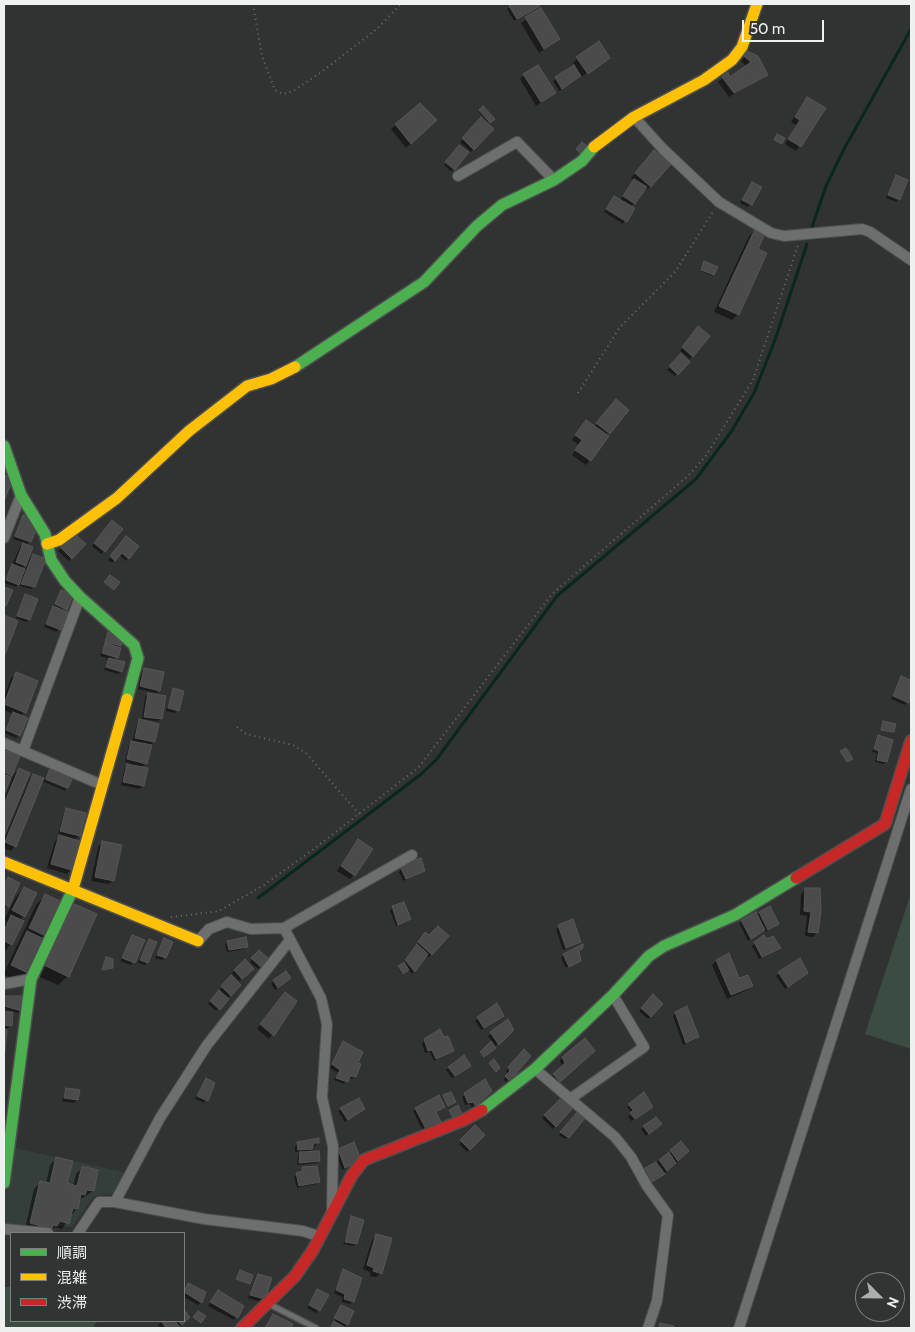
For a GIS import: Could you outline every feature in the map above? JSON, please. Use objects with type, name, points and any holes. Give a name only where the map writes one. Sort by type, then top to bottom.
[{"type":"street","points":[[48,544],[65,536],[117,498],[189,431],[247,386],[271,379],[294,368],[385,310],[424,282],[477,226],[502,205],[554,180],[582,161],[600,141],[634,117],[704,80],[732,60],[742,47],[757,4]]},
{"type":"street","points":[[634,117],[663,149],[719,202],[771,233],[784,236],[862,229],[870,232],[911,260]]},
{"type":"street","points":[[458,176],[517,142],[554,180]]},
{"type":"street","points":[[4,446],[21,495],[44,534],[51,560],[65,581],[80,597],[134,645],[138,658],[73,890],[31,978],[25,1038],[4,1184]]},
{"type":"street","points":[[4,538],[21,495]]},
{"type":"street","points":[[23,751],[80,597]]},
{"type":"street","points":[[242,1328],[295,1276],[313,1250],[318,1236],[332,1214],[352,1175],[364,1160],[464,1120],[486,1108],[509,1087],[535,1069],[613,995],[649,956],[664,946],[735,915],[885,824],[911,741]]},
{"type":"street","points":[[4,743],[102,785]]},
{"type":"street","points":[[739,1328],[911,788]]},
{"type":"street","points":[[4,862],[198,941],[209,930],[228,922],[251,929],[284,928],[412,855]]},
{"type":"street","points":[[284,928],[321,998],[327,1024],[322,1097],[334,1146],[332,1214]]},
{"type":"street","points":[[115,1202],[160,1118],[206,1045],[290,940]]},
{"type":"street","points":[[4,984],[31,978]]},
{"type":"street","points":[[570,1099],[644,1047],[613,995]]},
{"type":"street","points":[[535,1069],[615,1138],[631,1157],[647,1186],[668,1215],[657,1301],[648,1328]]},
{"type":"street","points":[[79,1232],[99,1202],[115,1202],[204,1219],[303,1231],[318,1236]]},
{"type":"street","points":[[4,1229],[37,1232]]},
{"type":"lane","points":[[268,1304],[316,1328]]},
{"type":"path","points":[[253,4],[262,56],[275,90],[283,94],[293,91],[320,73],[378,28],[401,4]]},
{"type":"path","points":[[578,393],[593,373],[620,327],[675,272],[719,202]]},
{"type":"path","points":[[163,927],[168,919],[174,915],[219,911],[264,885],[359,814],[418,768],[430,756],[552,594],[689,475],[705,457],[753,380],[801,235]]},
{"type":"path","points":[[237,727],[246,734],[293,746],[306,753],[359,814]]},
{"type":"shaded area","points":[[15,1148],[124,1172],[114,1194],[94,1196],[72,1227],[5,1224],[4,1196]]},
{"type":"green space","points":[[911,893],[911,1049],[865,1034]]},
{"type":"green space","points":[[4,1287],[10,1287],[10,1322],[96,1322],[93,1328],[4,1328]]},
{"type":"building","points":[[512,4],[539,4],[540,6],[517,19],[509,6]]},
{"type":"building","points":[[541,8],[560,39],[544,49],[525,17]]},
{"type":"building","points":[[599,41],[610,58],[588,74],[576,57]]},
{"type":"building","points":[[747,51],[758,56],[768,75],[734,93],[722,77],[728,72],[730,77],[751,62],[744,56]]},
{"type":"building","points":[[538,65],[556,93],[541,102],[523,74]]},
{"type":"building","points":[[574,65],[581,76],[562,89],[555,77]]},
{"type":"building","points":[[807,97],[826,108],[801,147],[788,139],[800,120],[795,117]]},
{"type":"building","points":[[420,103],[437,120],[411,144],[395,124]]},
{"type":"building","points":[[483,106],[495,119],[490,123],[479,110]]},
{"type":"building","points":[[481,117],[494,129],[474,150],[462,138]]},
{"type":"building","points":[[777,134],[785,138],[782,144],[774,140]]},
{"type":"building","points":[[582,142],[588,147],[581,154],[576,149]]},
{"type":"building","points":[[459,145],[469,152],[455,170],[445,162]]},
{"type":"building","points":[[654,150],[671,164],[651,187],[635,173]]},
{"type":"building","points":[[896,175],[908,180],[900,200],[888,195]]},
{"type":"building","points":[[634,179],[647,187],[635,204],[623,196]]},
{"type":"building","points":[[752,182],[762,187],[752,205],[742,200]]},
{"type":"building","points":[[614,196],[635,208],[627,222],[606,209]]},
{"type":"building","points":[[755,229],[765,233],[758,249],[767,253],[739,315],[719,306]]},
{"type":"building","points":[[704,261],[718,267],[714,275],[701,270]]},
{"type":"building","points":[[698,326],[710,336],[693,357],[682,347]]},
{"type":"building","points":[[681,353],[690,362],[678,375],[669,366]]},
{"type":"building","points":[[616,399],[629,410],[610,434],[596,423]]},
{"type":"building","points":[[586,420],[609,436],[591,461],[575,450],[582,440],[575,435]]},
{"type":"building","points":[[4,475],[13,478],[4,502]]},
{"type":"building","points":[[23,515],[32,518],[37,528],[31,542],[15,536]]},
{"type":"building","points":[[112,520],[123,529],[105,552],[94,543]]},
{"type":"building","points":[[74,533],[86,544],[72,559],[60,547]]},
{"type":"building","points":[[126,536],[139,546],[129,559],[122,553],[115,561],[110,556]]},
{"type":"building","points":[[23,543],[33,547],[26,566],[16,562]]},
{"type":"building","points":[[33,554],[46,559],[35,587],[21,584]]},
{"type":"building","points":[[12,564],[25,569],[19,585],[6,580]]},
{"type":"building","points":[[110,575],[120,582],[114,590],[104,582]]},
{"type":"building","points":[[4,587],[13,590],[6,606],[4,605]]},
{"type":"building","points":[[61,590],[73,595],[67,610],[55,604]]},
{"type":"building","points":[[25,594],[38,599],[30,620],[17,616]]},
{"type":"building","points":[[53,606],[68,612],[61,630],[46,624]]},
{"type":"building","points":[[4,615],[18,621],[4,657]]},
{"type":"building","points":[[108,632],[124,636],[121,646],[105,642]]},
{"type":"building","points":[[105,643],[121,648],[118,658],[102,653]]},
{"type":"building","points":[[109,658],[125,662],[122,672],[106,667]]},
{"type":"building","points":[[144,668],[164,672],[160,691],[140,686]]},
{"type":"building","points":[[16,672],[38,681],[26,713],[4,704]]},
{"type":"building","points":[[901,676],[910,680],[911,677],[909,703],[893,696]]},
{"type":"building","points":[[173,688],[184,691],[179,711],[168,708]]},
{"type":"building","points":[[148,693],[166,696],[162,719],[144,717]]},
{"type":"building","points":[[13,712],[28,718],[20,736],[6,730]]},
{"type":"building","points":[[139,719],[159,724],[155,742],[135,738]]},
{"type":"building","points":[[883,721],[896,724],[894,732],[881,730]]},
{"type":"building","points":[[878,735],[893,740],[887,762],[877,760],[879,751],[874,749]]},
{"type":"building","points":[[131,741],[152,745],[147,764],[127,759]]},
{"type":"building","points":[[846,748],[853,759],[847,762],[840,751]]},
{"type":"building","points":[[6,751],[20,756],[12,776],[4,772]]},
{"type":"building","points":[[127,764],[148,768],[144,786],[123,782]]},
{"type":"building","points":[[19,768],[30,773],[4,836],[4,804]]},
{"type":"building","points":[[50,768],[73,777],[68,788],[46,779]]},
{"type":"building","points":[[4,774],[11,777],[5,792],[4,792]]},
{"type":"building","points":[[33,774],[44,778],[16,847],[5,842]]},
{"type":"building","points":[[66,808],[86,813],[80,836],[60,831]]},
{"type":"building","points":[[59,835],[80,841],[72,870],[51,864]]},
{"type":"building","points":[[358,839],[373,849],[355,876],[341,866]]},
{"type":"building","points":[[102,841],[122,845],[114,881],[95,877]]},
{"type":"building","points":[[421,858],[425,871],[406,879],[401,868],[405,866],[405,863]]},
{"type":"building","points":[[8,877],[20,883],[9,907],[4,904],[4,885]]},
{"type":"building","points":[[24,887],[37,893],[25,917],[12,910]]},
{"type":"building","points":[[805,888],[820,888],[821,912],[818,933],[808,932],[811,912],[804,911]]},
{"type":"building","points":[[45,894],[62,902],[46,936],[29,928]]},
{"type":"building","points":[[404,902],[411,919],[398,925],[392,906]]},
{"type":"building","points":[[72,903],[97,914],[69,977],[44,965]]},
{"type":"building","points":[[770,906],[779,924],[768,930],[759,912]]},
{"type":"building","points":[[756,912],[765,930],[751,939],[741,920]]},
{"type":"building","points":[[11,915],[24,921],[12,945],[4,941],[4,931]]},
{"type":"building","points":[[573,919],[581,942],[566,948],[558,925]]},
{"type":"building","points":[[438,926],[449,936],[432,955],[418,942],[425,932],[429,935]]},
{"type":"building","points":[[27,931],[44,939],[28,973],[11,965]]},
{"type":"building","points":[[132,935],[145,940],[135,963],[122,958]]},
{"type":"building","points":[[764,935],[767,939],[773,936],[781,948],[762,957],[754,942]]},
{"type":"building","points":[[246,937],[248,947],[229,950],[227,941]]},
{"type":"building","points":[[164,938],[173,942],[166,958],[157,955]]},
{"type":"building","points":[[149,939],[157,942],[148,963],[140,960]]},
{"type":"building","points":[[417,944],[428,954],[415,972],[405,960]]},
{"type":"building","points":[[583,944],[583,948],[579,951],[581,961],[569,967],[563,954]]},
{"type":"building","points":[[259,950],[269,959],[262,968],[251,958]]},
{"type":"building","points":[[729,953],[739,978],[748,975],[753,986],[731,995],[716,960]]},
{"type":"building","points":[[106,957],[113,959],[113,968],[102,970]]},
{"type":"building","points":[[800,958],[808,973],[788,987],[778,972]]},
{"type":"building","points":[[245,959],[254,969],[242,979],[234,970]]},
{"type":"building","points":[[404,962],[409,970],[403,974],[398,966]]},
{"type":"building","points":[[286,971],[291,978],[278,988],[273,980]]},
{"type":"building","points":[[231,975],[241,985],[231,996],[221,986]]},
{"type":"building","points":[[219,990],[229,999],[220,1010],[210,1001]]},
{"type":"building","points":[[285,992],[297,1001],[274,1036],[260,1024]]},
{"type":"building","points":[[653,994],[663,1004],[651,1017],[641,1008]]},
{"type":"building","points":[[4,996],[22,996],[22,1011],[4,1006]]},
{"type":"building","points":[[497,1003],[504,1016],[484,1028],[477,1017]]},
{"type":"building","points":[[687,1006],[699,1037],[686,1043],[675,1012]]},
{"type":"building","points":[[4,1012],[13,1012],[12,1026],[4,1025]]},
{"type":"building","points":[[508,1019],[514,1030],[499,1045],[490,1032]]},
{"type":"building","points":[[4,1029],[7,1030],[4,1060]]},
{"type":"building","points":[[440,1029],[444,1037],[448,1036],[454,1051],[436,1059],[432,1050],[428,1051],[424,1039]]},
{"type":"building","points":[[585,1038],[595,1051],[560,1082],[553,1074],[565,1063],[562,1057]]},
{"type":"building","points":[[343,1041],[363,1052],[358,1063],[361,1064],[356,1077],[350,1076],[348,1082],[336,1078],[340,1070],[332,1064]]},
{"type":"building","points":[[491,1041],[496,1048],[484,1057],[480,1052]]},
{"type":"building","points":[[524,1049],[531,1056],[510,1081],[505,1076],[510,1071],[508,1067]]},
{"type":"building","points":[[464,1055],[471,1066],[455,1076],[448,1067]]},
{"type":"building","points":[[494,1059],[500,1068],[496,1072],[489,1063]]},
{"type":"building","points":[[206,1078],[215,1083],[208,1101],[197,1096]]},
{"type":"building","points":[[485,1079],[492,1091],[476,1106],[473,1102],[468,1103],[464,1093]]},
{"type":"building","points":[[66,1088],[80,1090],[78,1100],[64,1098]]},
{"type":"building","points":[[451,1092],[456,1102],[448,1106],[443,1095]]},
{"type":"building","points":[[644,1092],[653,1107],[635,1119],[630,1113],[633,1110],[628,1104]]},
{"type":"building","points":[[439,1095],[445,1107],[436,1112],[441,1122],[426,1129],[415,1108]]},
{"type":"building","points":[[359,1098],[365,1109],[348,1120],[340,1108]]},
{"type":"building","points":[[561,1098],[572,1109],[556,1127],[544,1115]]},
{"type":"building","points":[[458,1105],[462,1114],[453,1118],[449,1110]]},
{"type":"building","points":[[578,1111],[585,1118],[569,1138],[560,1132]]},
{"type":"building","points":[[656,1117],[662,1124],[649,1134],[643,1126]]},
{"type":"building","points":[[475,1125],[485,1135],[470,1150],[460,1140]]},
{"type":"building","points":[[319,1138],[319,1143],[314,1143],[312,1149],[298,1150],[297,1142]]},
{"type":"building","points":[[681,1141],[689,1151],[678,1161],[670,1150]]},
{"type":"building","points":[[354,1142],[361,1160],[345,1168],[338,1149]]},
{"type":"building","points":[[319,1151],[320,1161],[299,1163],[300,1152]]},
{"type":"building","points":[[669,1152],[676,1163],[667,1171],[659,1160]]},
{"type":"building","points":[[56,1157],[73,1161],[67,1183],[77,1186],[82,1166],[98,1170],[94,1191],[87,1190],[85,1195],[81,1194],[78,1209],[73,1208],[69,1224],[60,1221],[57,1226],[53,1225],[52,1229],[30,1223],[40,1181],[50,1183]]},
{"type":"building","points":[[656,1162],[665,1174],[652,1182],[645,1168]]},
{"type":"building","points":[[317,1166],[320,1182],[299,1186],[296,1173],[302,1171],[302,1167]]},
{"type":"building","points":[[351,1216],[364,1220],[357,1244],[345,1242]]},
{"type":"building","points":[[376,1234],[392,1238],[382,1274],[373,1271],[374,1268],[367,1265]]},
{"type":"building","points":[[343,1269],[362,1278],[354,1302],[344,1299],[345,1294],[336,1290]]},
{"type":"building","points":[[240,1270],[253,1275],[250,1284],[236,1279]]},
{"type":"building","points":[[258,1274],[272,1278],[265,1299],[250,1295]]},
{"type":"building","points":[[188,1283],[206,1292],[202,1303],[185,1293]]},
{"type":"building","points":[[317,1289],[329,1295],[320,1311],[309,1305]]},
{"type":"building","points":[[218,1290],[244,1306],[238,1318],[210,1302]]},
{"type":"building","points":[[341,1305],[354,1311],[348,1325],[334,1318]]},
{"type":"building","points":[[185,1311],[190,1317],[185,1322]]},
{"type":"building","points":[[198,1311],[206,1316],[201,1323],[193,1317]]},
{"type":"building","points":[[273,1314],[293,1324],[291,1328],[265,1328]]},
{"type":"building","points":[[334,1321],[346,1328],[330,1328]]},
{"type":"building","points":[[162,1322],[176,1322],[180,1327],[166,1328]]},
{"type":"building","points":[[660,1323],[674,1326],[673,1328],[659,1328]]},
{"type":"waterway","points":[[812,227],[826,186],[844,149],[911,29]]},
{"type":"waterway","points":[[258,898],[420,775],[436,760],[557,596],[696,479],[731,432],[754,393],[775,340],[807,244]]},
{"type":"traffic: fast","points":[[295,367],[424,282],[477,226],[502,205],[554,180],[582,161],[594,147]]},
{"type":"traffic: fast","points":[[4,446],[21,495],[45,534],[51,560],[65,581],[80,597],[134,645],[138,658],[127,699]]},
{"type":"traffic: fast","points":[[482,1110],[535,1069],[613,995],[649,956],[664,946],[735,915],[796,878]]},
{"type":"traffic: fast","points":[[4,1183],[31,979],[73,889]]},
{"type":"traffic: slow","points":[[594,147],[634,117],[704,80],[732,60],[742,47],[757,4]]},
{"type":"traffic: slow","points":[[47,544],[59,540],[117,498],[189,431],[247,386],[271,379],[295,367]]},
{"type":"traffic: slow","points":[[73,889],[127,699]]},
{"type":"traffic: slow","points":[[4,862],[198,941]]},
{"type":"traffic: jam","points":[[796,878],[885,824],[911,741]]},
{"type":"traffic: jam","points":[[242,1328],[295,1276],[313,1250],[352,1175],[364,1160],[464,1120],[482,1110]]}]
